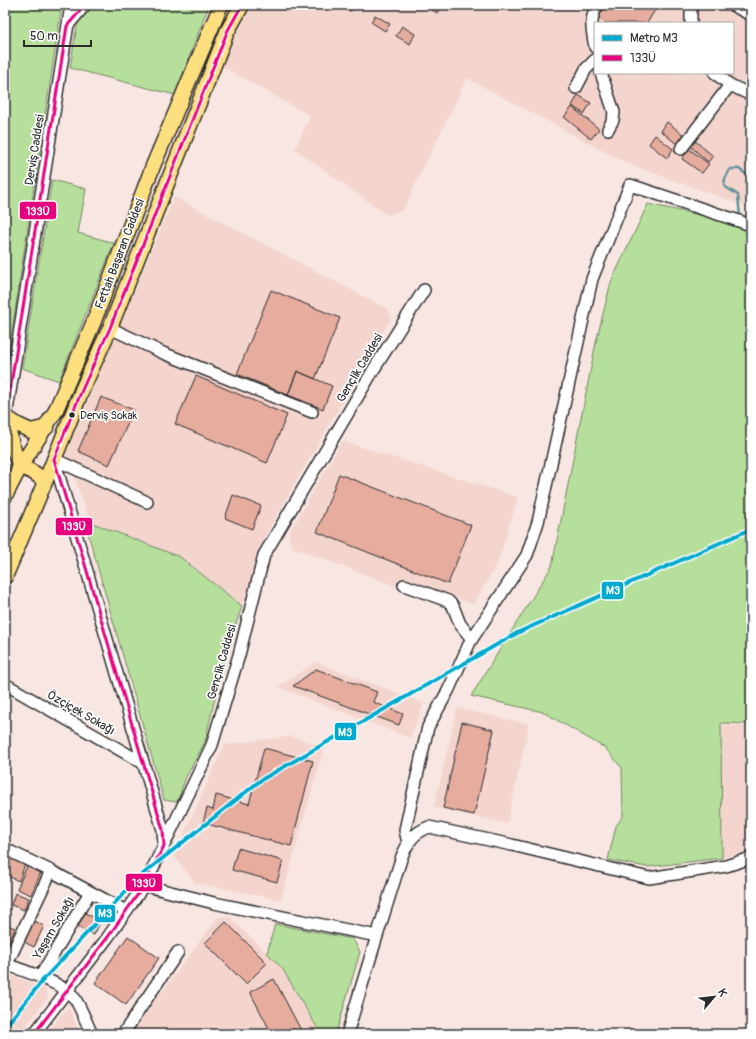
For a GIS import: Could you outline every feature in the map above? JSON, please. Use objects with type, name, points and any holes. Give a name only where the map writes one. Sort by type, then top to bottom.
[{"type":"main road","name":"Fettah Başaran Caddesi","points":[[5,496],[20,467],[55,412],[94,321],[153,166],[221,5]]},
{"type":"main road","name":"Fettah Başaran Caddesi","points":[[5,577],[82,390],[110,328],[227,32],[242,5]]},
{"type":"main road","points":[[6,420],[31,432],[46,427]]},
{"type":"main road","points":[[6,420],[12,445],[20,467],[32,471],[45,482]]},
{"type":"street","name":"Derviş Caddesi","points":[[6,420],[70,5]]},
{"type":"street","points":[[67,26],[85,5]]},
{"type":"street","points":[[594,40],[591,20],[592,14],[597,5]]},
{"type":"street","points":[[691,5],[692,22]]},
{"type":"street","points":[[732,5],[751,15]]},
{"type":"street","points":[[576,88],[586,69],[594,61]]},
{"type":"street","points":[[601,74],[614,112],[613,120],[608,129]]},
{"type":"street","points":[[716,74],[730,85],[751,95]]},
{"type":"street","points":[[681,149],[730,85]]},
{"type":"street","points":[[408,843],[405,830],[428,727],[449,689],[472,639],[527,555],[538,522],[592,279],[630,185],[751,225]]},
{"type":"street","name":"Gençlik Caddesi","points":[[34,1034],[126,911],[143,885],[164,846],[212,745],[239,655],[264,555],[374,369],[424,290]]},
{"type":"street","points":[[110,328],[163,353],[312,412]]},
{"type":"street","points":[[54,459],[163,830],[164,846]]},
{"type":"street","points":[[54,459],[146,502]]},
{"type":"street","points":[[404,585],[448,601],[453,606],[460,624],[472,639]]},
{"type":"street","name":"Özçiçek Sokağı","points":[[5,684],[143,763]]},
{"type":"street","points":[[347,1034],[402,856],[408,843],[418,831],[428,828],[512,845],[649,878],[726,866],[751,858]]},
{"type":"street","points":[[5,849],[51,871],[126,911]]},
{"type":"street","points":[[51,871],[6,964],[40,977],[74,996],[92,1034]]},
{"type":"street","points":[[143,885],[214,903],[377,936]]},
{"type":"street","name":"Yaşam Sokağı","points":[[40,977],[90,892]]},
{"type":"street","points":[[123,1034],[178,952]]},
{"type":"shaded area","points":[[251,5],[751,5],[751,208],[628,164],[467,78],[403,210],[387,215],[295,149],[310,116],[222,66],[243,14]]},
{"type":"shaded area","points":[[174,197],[386,308],[392,316],[266,534],[242,606],[180,557],[90,522],[66,453]]},
{"type":"shaded area","points":[[342,441],[518,497],[498,562],[475,602],[472,604],[426,586],[422,596],[292,547],[288,535]]},
{"type":"shaded area","points":[[316,662],[424,703],[410,738],[278,687]]},
{"type":"shaded area","points":[[457,708],[529,724],[507,824],[434,807]]},
{"type":"shaded area","points":[[721,725],[751,726],[751,850],[722,858]]},
{"type":"shaded area","points":[[290,736],[324,747],[281,900],[195,883],[174,856],[224,745]]},
{"type":"shaded area","points":[[219,916],[231,918],[282,968],[321,1034],[130,1034]]},
{"type":"shaded area","points":[[5,973],[45,988],[48,997],[20,1034],[5,1034]]},
{"type":"shaded area","points":[[68,1007],[81,1034],[46,1034]]},
{"type":"green space","points":[[5,5],[62,5],[5,376]]},
{"type":"green space","points":[[93,5],[209,5],[175,95],[70,68],[77,25]]},
{"type":"green space","points":[[52,180],[86,189],[78,233],[114,243],[59,381],[22,368]]},
{"type":"green space","points":[[648,204],[718,219],[751,230],[751,724],[721,723],[722,858],[647,867],[608,860],[616,826],[623,816],[622,768],[605,748],[543,712],[471,696],[552,566],[596,342],[611,282]]},
{"type":"green space","points":[[90,522],[180,557],[242,606],[222,667],[205,742],[186,777],[177,802],[164,800],[88,533]]},
{"type":"green space","points":[[275,924],[353,939],[360,952],[337,1030],[330,1034],[321,1034],[282,968],[267,953]]},
{"type":"building","points":[[344,5],[353,5],[351,11],[343,8]]},
{"type":"building","points":[[425,5],[442,5],[437,13]]},
{"type":"building","points":[[606,5],[658,5],[648,22],[604,22],[598,18]]},
{"type":"building","points":[[375,15],[390,24],[385,31],[371,22]]},
{"type":"building","points":[[402,26],[415,34],[410,44],[396,36]]},
{"type":"building","points":[[578,95],[591,103],[584,114],[572,106]]},
{"type":"building","points":[[572,107],[599,129],[591,139],[564,117]]},
{"type":"building","points":[[667,122],[685,136],[678,145],[661,131]]},
{"type":"building","points":[[655,135],[673,149],[667,158],[649,144]]},
{"type":"building","points":[[694,140],[713,156],[708,162],[689,145]]},
{"type":"building","points":[[689,149],[709,164],[702,173],[682,159]]},
{"type":"building","points":[[271,290],[340,318],[315,379],[297,371],[288,395],[237,374]]},
{"type":"building","points":[[297,371],[332,386],[323,409],[288,395]]},
{"type":"building","points":[[196,376],[287,415],[267,463],[175,424]]},
{"type":"building","points":[[101,397],[134,410],[109,465],[78,451]]},
{"type":"building","points":[[339,474],[471,525],[448,584],[317,532]]},
{"type":"building","points":[[233,495],[261,506],[252,529],[225,518]]},
{"type":"building","points":[[316,669],[377,692],[373,702],[403,714],[399,725],[293,686]]},
{"type":"building","points":[[462,722],[494,730],[474,815],[443,808]]},
{"type":"building","points":[[264,748],[313,761],[291,846],[203,823],[207,808],[213,810],[216,795],[249,804]]},
{"type":"building","points":[[238,848],[283,861],[277,882],[232,870]]},
{"type":"building","points":[[9,857],[25,864],[19,881],[5,875],[5,867]]},
{"type":"building","points":[[28,864],[42,870],[31,895],[17,889]]},
{"type":"building","points":[[15,893],[29,898],[24,910],[11,905]]},
{"type":"building","points":[[85,913],[101,921],[94,935],[78,927]]},
{"type":"building","points":[[31,919],[44,926],[34,947],[20,940]]},
{"type":"building","points":[[226,922],[267,963],[246,984],[205,943]]},
{"type":"building","points":[[5,924],[15,928],[10,940],[5,938]]},
{"type":"building","points":[[128,936],[159,958],[126,1005],[95,983]]},
{"type":"building","points":[[274,979],[303,1034],[272,1034],[250,992]]},
{"type":"waterway","points":[[740,217],[738,195],[724,186],[725,179],[730,169],[739,169],[751,178]]},
{"type":"waterway","points":[[744,226],[751,244]]},
{"type":"metro line","name":"M3","points":[[5,1027],[43,980],[138,878],[261,780],[519,632],[751,529]]},
{"type":"transit line","name":"133Ü","points":[[5,423],[67,26],[85,5]]},
{"type":"transit line","name":"133Ü","points":[[34,1034],[108,937],[138,894],[164,846],[163,830],[54,459],[82,390],[110,328],[227,32],[242,5]]},
{"type":"place","name":"Derviş Sokak","points":[[72,415]]}]
